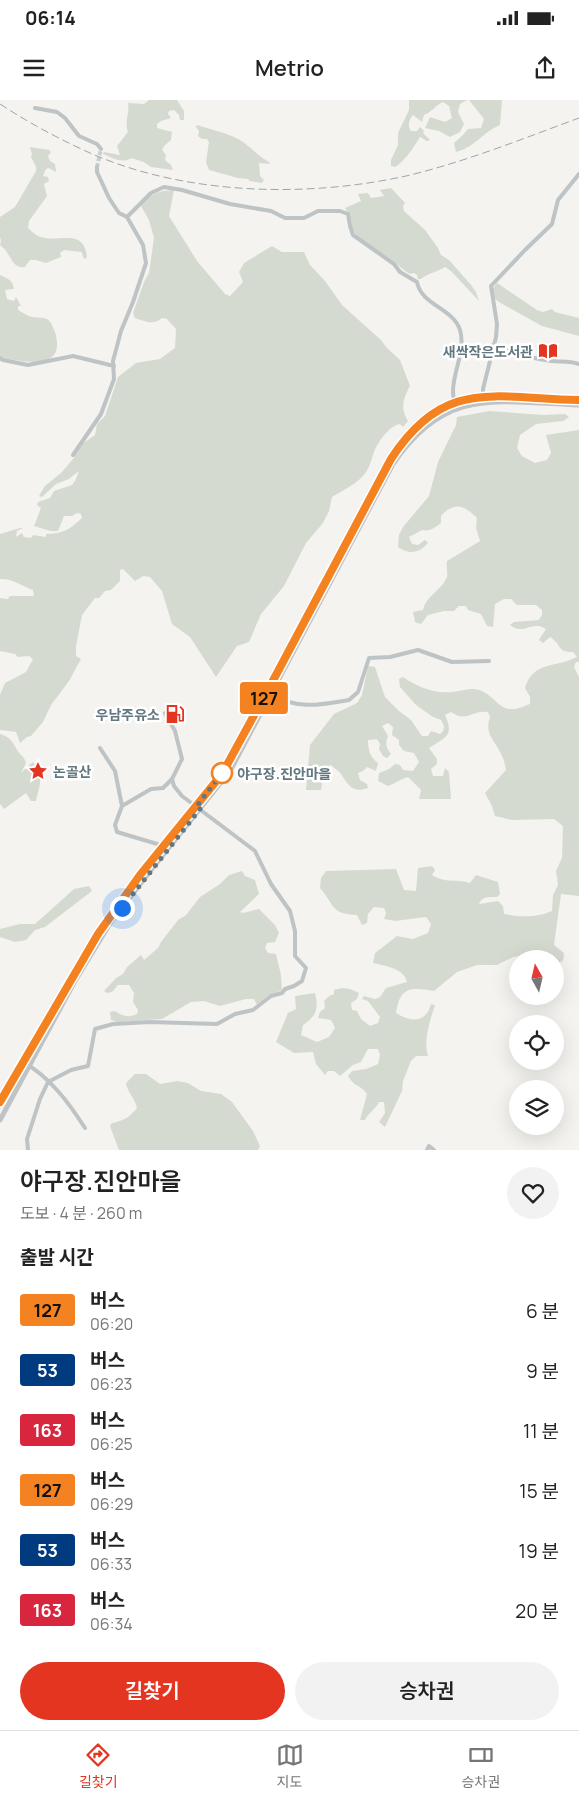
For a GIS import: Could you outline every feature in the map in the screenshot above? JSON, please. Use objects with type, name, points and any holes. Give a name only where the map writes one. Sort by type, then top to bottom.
[{"type":"street","points":[[35,108],[57,112],[79,136],[97,144],[101,148]]},
{"type":"street","points":[[73,455],[101,414],[114,379],[113,361],[121,331],[146,264],[143,245],[127,217],[119,213],[109,198],[97,172],[97,167]]},
{"type":"street","points":[[483,396],[497,324],[491,286],[552,224],[558,200],[579,174]]},
{"type":"street","points":[[127,217],[151,192],[164,188],[182,190],[230,204],[271,211],[285,218],[304,218],[318,211],[340,211],[348,214],[353,235],[394,264],[400,272],[418,282],[418,289],[424,296],[447,313],[459,328],[460,355],[453,390],[454,403]]},
{"type":"street","points":[[494,345],[508,352],[551,361],[579,364]]},
{"type":"street","points":[[0,358],[28,365],[73,356],[114,366]]},
{"type":"street","points":[[0,1120],[71,989],[111,922],[222,774],[391,459],[404,440],[417,426],[454,403],[483,396],[506,395],[579,400]]},
{"type":"street","points":[[0,1102],[115,908],[164,846],[230,771],[393,464],[406,446],[432,421],[451,411],[472,404],[510,402],[579,405]]},
{"type":"street","points":[[271,694],[282,701],[296,705],[349,700],[358,692],[369,658],[390,657],[418,650],[452,662],[489,661]]},
{"type":"street","points":[[122,806],[151,789],[163,788],[172,779],[182,759],[175,731],[165,713]]},
{"type":"street","points":[[100,748],[115,771],[122,806],[115,824],[117,832],[164,846]]},
{"type":"street","points":[[28,1150],[27,1139],[40,1099],[48,1082],[72,1070],[88,1066],[95,1029],[113,1024],[150,1022],[217,1024],[235,1014],[253,1010],[272,996],[282,993],[285,989],[302,981],[306,968],[295,956],[296,931],[290,911],[271,884],[255,852],[182,796],[174,786],[172,779]]},
{"type":"street","points":[[23,1062],[48,1082],[70,1105],[85,1128]]},
{"type":"street","points":[[427,1150],[429,1146],[434,1150]]},
{"type":"shaded area","points":[[149,100],[177,100],[184,111],[184,120],[180,120],[179,115],[174,110],[169,111],[168,114],[171,118],[157,124],[157,128],[172,132],[171,140],[162,150],[166,155],[165,160],[171,165],[173,170],[151,167],[144,162],[131,158],[128,160],[117,160],[103,154],[104,152],[120,155],[117,146],[128,132],[128,103],[144,104]]},
{"type":"shaded area","points":[[409,100],[467,100],[460,104],[458,112],[464,124],[460,132],[450,137],[439,131],[425,128],[430,117],[445,122],[452,118],[449,106],[443,102],[424,115],[422,122],[413,115],[409,123],[411,131],[417,131],[420,127],[430,140],[427,141],[420,137],[406,158],[395,167],[391,166],[391,160],[398,145],[398,133],[409,110]]},
{"type":"shaded area","points":[[469,100],[502,100],[500,125],[468,147],[456,152],[454,143],[468,129],[481,128],[484,119]]},
{"type":"shaded area","points":[[197,125],[239,140],[269,162],[270,164],[259,163],[260,176],[264,180],[262,183],[209,170],[206,162],[209,142],[207,139],[202,139],[198,136]]},
{"type":"shaded area","points":[[30,147],[49,150],[51,152],[48,156],[50,161],[55,164],[56,172],[49,168],[46,169],[43,176],[48,177],[49,181],[44,184],[47,196],[29,221],[28,228],[42,237],[77,239],[85,248],[87,257],[85,259],[82,252],[64,250],[60,253],[61,257],[46,263],[30,260],[25,267],[21,267],[14,263],[6,250],[0,245],[0,217],[15,207],[36,171]]},
{"type":"shaded area","points":[[391,188],[405,203],[403,206],[404,211],[425,230],[441,255],[449,260],[471,285],[479,301],[445,267],[418,279],[417,275],[408,273],[389,258],[366,244],[357,235],[345,208],[361,201],[358,194],[368,193],[371,198],[384,196],[380,190]]},
{"type":"shaded area","points":[[174,190],[169,216],[197,261],[225,294],[230,296],[243,282],[239,272],[244,263],[272,246],[282,252],[304,252],[310,265],[325,281],[342,305],[400,360],[410,386],[403,404],[408,421],[403,427],[400,424],[396,425],[384,435],[362,477],[332,497],[329,511],[323,523],[306,543],[284,586],[261,614],[249,642],[237,646],[216,677],[190,637],[172,624],[162,591],[150,577],[143,576],[135,581],[123,569],[120,570],[120,581],[111,590],[105,591],[99,598],[95,598],[82,615],[76,646],[76,656],[81,659],[69,681],[51,705],[43,722],[31,736],[20,743],[16,732],[0,730],[0,695],[5,683],[26,672],[33,659],[29,656],[18,657],[15,654],[0,651],[0,598],[34,596],[33,590],[13,581],[0,579],[0,534],[23,528],[17,531],[16,537],[22,533],[24,537],[31,538],[33,535],[46,537],[46,534],[66,530],[82,518],[81,514],[77,513],[72,516],[64,516],[58,531],[50,531],[34,526],[41,508],[37,505],[38,502],[50,498],[54,491],[72,485],[75,481],[79,471],[69,479],[56,484],[42,497],[39,496],[45,486],[62,472],[73,459],[82,444],[95,435],[97,424],[105,416],[118,377],[136,363],[160,359],[175,348],[176,329],[167,319],[162,318],[155,322],[149,322],[135,318],[133,313],[149,273],[154,238],[149,220],[141,206],[148,198],[155,194]]},
{"type":"shaded area","points":[[0,275],[12,283],[14,289],[5,290],[7,299],[14,301],[16,297],[21,306],[18,306],[18,310],[30,316],[47,319],[51,323],[57,343],[56,351],[47,360],[32,362],[7,359],[0,356]]},
{"type":"shaded area","points":[[497,283],[537,310],[543,312],[552,309],[555,312],[579,318],[579,336],[542,326],[499,302],[493,297],[493,288]]},
{"type":"shaded area","points":[[489,411],[544,415],[565,414],[569,417],[563,421],[536,424],[520,435],[517,448],[522,456],[535,463],[547,460],[551,453],[546,435],[579,430],[579,662],[576,662],[574,667],[579,677],[579,896],[561,894],[554,945],[560,950],[509,950],[509,959],[497,965],[477,965],[457,972],[434,991],[413,989],[404,993],[400,998],[396,1013],[401,1016],[412,1019],[421,1018],[429,1010],[431,1004],[435,1005],[429,1024],[426,1044],[428,1056],[416,1056],[411,1061],[403,1081],[402,1091],[385,1127],[379,1122],[385,1113],[384,1102],[379,1102],[365,1120],[360,1120],[367,1094],[348,1076],[352,1071],[366,1069],[378,1064],[380,1055],[378,1049],[368,1049],[361,1062],[353,1065],[340,1076],[334,1071],[328,1071],[325,1075],[316,1064],[313,1052],[294,1053],[276,1042],[288,1013],[296,1009],[295,996],[315,993],[317,1004],[314,1015],[303,1025],[301,1035],[317,1042],[329,1037],[335,1028],[331,1020],[318,1018],[320,1012],[325,1008],[324,1001],[334,994],[334,990],[340,988],[346,988],[359,993],[357,999],[351,1003],[352,1010],[357,1011],[361,1019],[370,1026],[378,1023],[380,1017],[368,1001],[362,999],[364,996],[375,999],[380,997],[386,988],[407,982],[405,977],[398,971],[373,963],[375,953],[397,936],[413,939],[428,933],[431,924],[426,917],[395,921],[384,919],[386,913],[384,908],[374,907],[368,914],[367,923],[362,925],[357,915],[342,913],[334,908],[320,888],[321,878],[326,871],[396,869],[404,890],[416,891],[418,868],[432,866],[435,870],[432,875],[437,878],[470,883],[476,875],[498,882],[500,894],[497,897],[484,898],[479,904],[498,901],[503,906],[504,914],[534,916],[552,911],[553,895],[558,885],[556,871],[562,858],[563,826],[554,819],[512,820],[495,816],[485,793],[506,770],[499,749],[489,733],[490,717],[488,712],[461,716],[451,712],[445,715],[449,732],[444,738],[429,748],[437,759],[437,764],[431,769],[433,776],[443,776],[445,768],[449,772],[451,799],[419,799],[421,790],[408,777],[388,786],[378,781],[379,773],[395,764],[400,765],[403,770],[413,771],[419,762],[414,753],[404,751],[399,745],[399,740],[392,735],[393,727],[388,723],[382,726],[388,736],[386,741],[391,754],[387,758],[383,756],[379,749],[380,744],[377,739],[368,740],[370,753],[378,763],[376,771],[367,767],[358,773],[360,780],[367,784],[368,788],[363,790],[354,789],[331,765],[326,767],[321,790],[306,790],[310,745],[334,714],[357,703],[362,695],[368,666],[375,667],[385,697],[411,720],[422,736],[428,736],[431,731],[440,734],[443,731],[444,726],[441,720],[433,717],[416,705],[400,687],[399,679],[403,677],[420,687],[439,692],[479,690],[502,707],[516,709],[530,704],[530,697],[525,688],[533,673],[546,666],[577,657],[573,652],[561,649],[550,637],[543,643],[539,640],[546,629],[534,626],[518,629],[510,625],[514,622],[539,620],[542,615],[542,610],[536,605],[517,605],[511,599],[504,599],[495,604],[493,627],[487,626],[481,614],[468,610],[466,606],[459,606],[454,611],[444,611],[428,615],[421,624],[415,622],[413,612],[423,610],[427,601],[445,582],[447,577],[447,561],[480,541],[476,528],[477,518],[463,508],[454,507],[441,516],[441,523],[437,526],[430,530],[422,530],[409,537],[412,544],[418,545],[425,540],[428,543],[421,549],[410,552],[398,547],[399,535],[403,527],[429,496],[438,462],[456,425],[457,417]]},
{"type":"shaded area","points":[[0,734],[6,736],[14,744],[18,752],[25,759],[26,763],[21,773],[33,762],[39,773],[40,785],[36,801],[31,801],[26,793],[4,809],[0,804]]},
{"type":"shaded area","points":[[242,871],[245,876],[255,880],[259,894],[240,912],[259,909],[275,925],[279,933],[275,942],[267,943],[265,948],[268,953],[276,954],[282,990],[267,996],[257,1005],[254,999],[246,999],[220,1006],[204,1001],[191,1002],[162,1019],[117,1022],[111,1020],[110,1012],[115,1011],[128,1016],[137,1014],[138,1010],[133,1002],[134,993],[129,985],[118,985],[112,992],[107,993],[104,991],[141,955],[144,960],[158,948],[178,920],[186,915],[200,897],[220,884],[229,875]]},
{"type":"shaded area","points":[[89,886],[92,891],[45,927],[35,930],[26,940],[15,942],[0,937],[0,929],[20,924],[35,924],[74,889]]},
{"type":"shaded area","points":[[135,1074],[146,1074],[160,1084],[177,1081],[188,1083],[201,1091],[221,1094],[232,1102],[253,1131],[260,1146],[258,1150],[119,1150],[110,1126],[112,1123],[132,1114],[137,1108],[126,1083]]},
{"type":"tunnel","points":[[97,167],[101,149]]},
{"type":"railway","points":[[0,104],[67,142],[127,167],[205,185],[287,189],[328,188],[406,176],[472,157],[579,118]]},
{"type":"bus line","name":"127","points":[[0,1102],[115,908],[222,774],[391,459],[404,440],[417,426],[443,408],[473,397],[506,395],[579,400]]},
{"type":"place","name":"새싹작은도서관","points":[[548,351]]},
{"type":"place","name":"우남주유소","points":[[175,714]]},
{"type":"place","name":"논골산","points":[[38,771]]},
{"type":"place","name":"야구장.진안마을","points":[[222,773]]},
{"type":"route","points":[[122,908],[200,809],[196,807],[222,773]]}]
